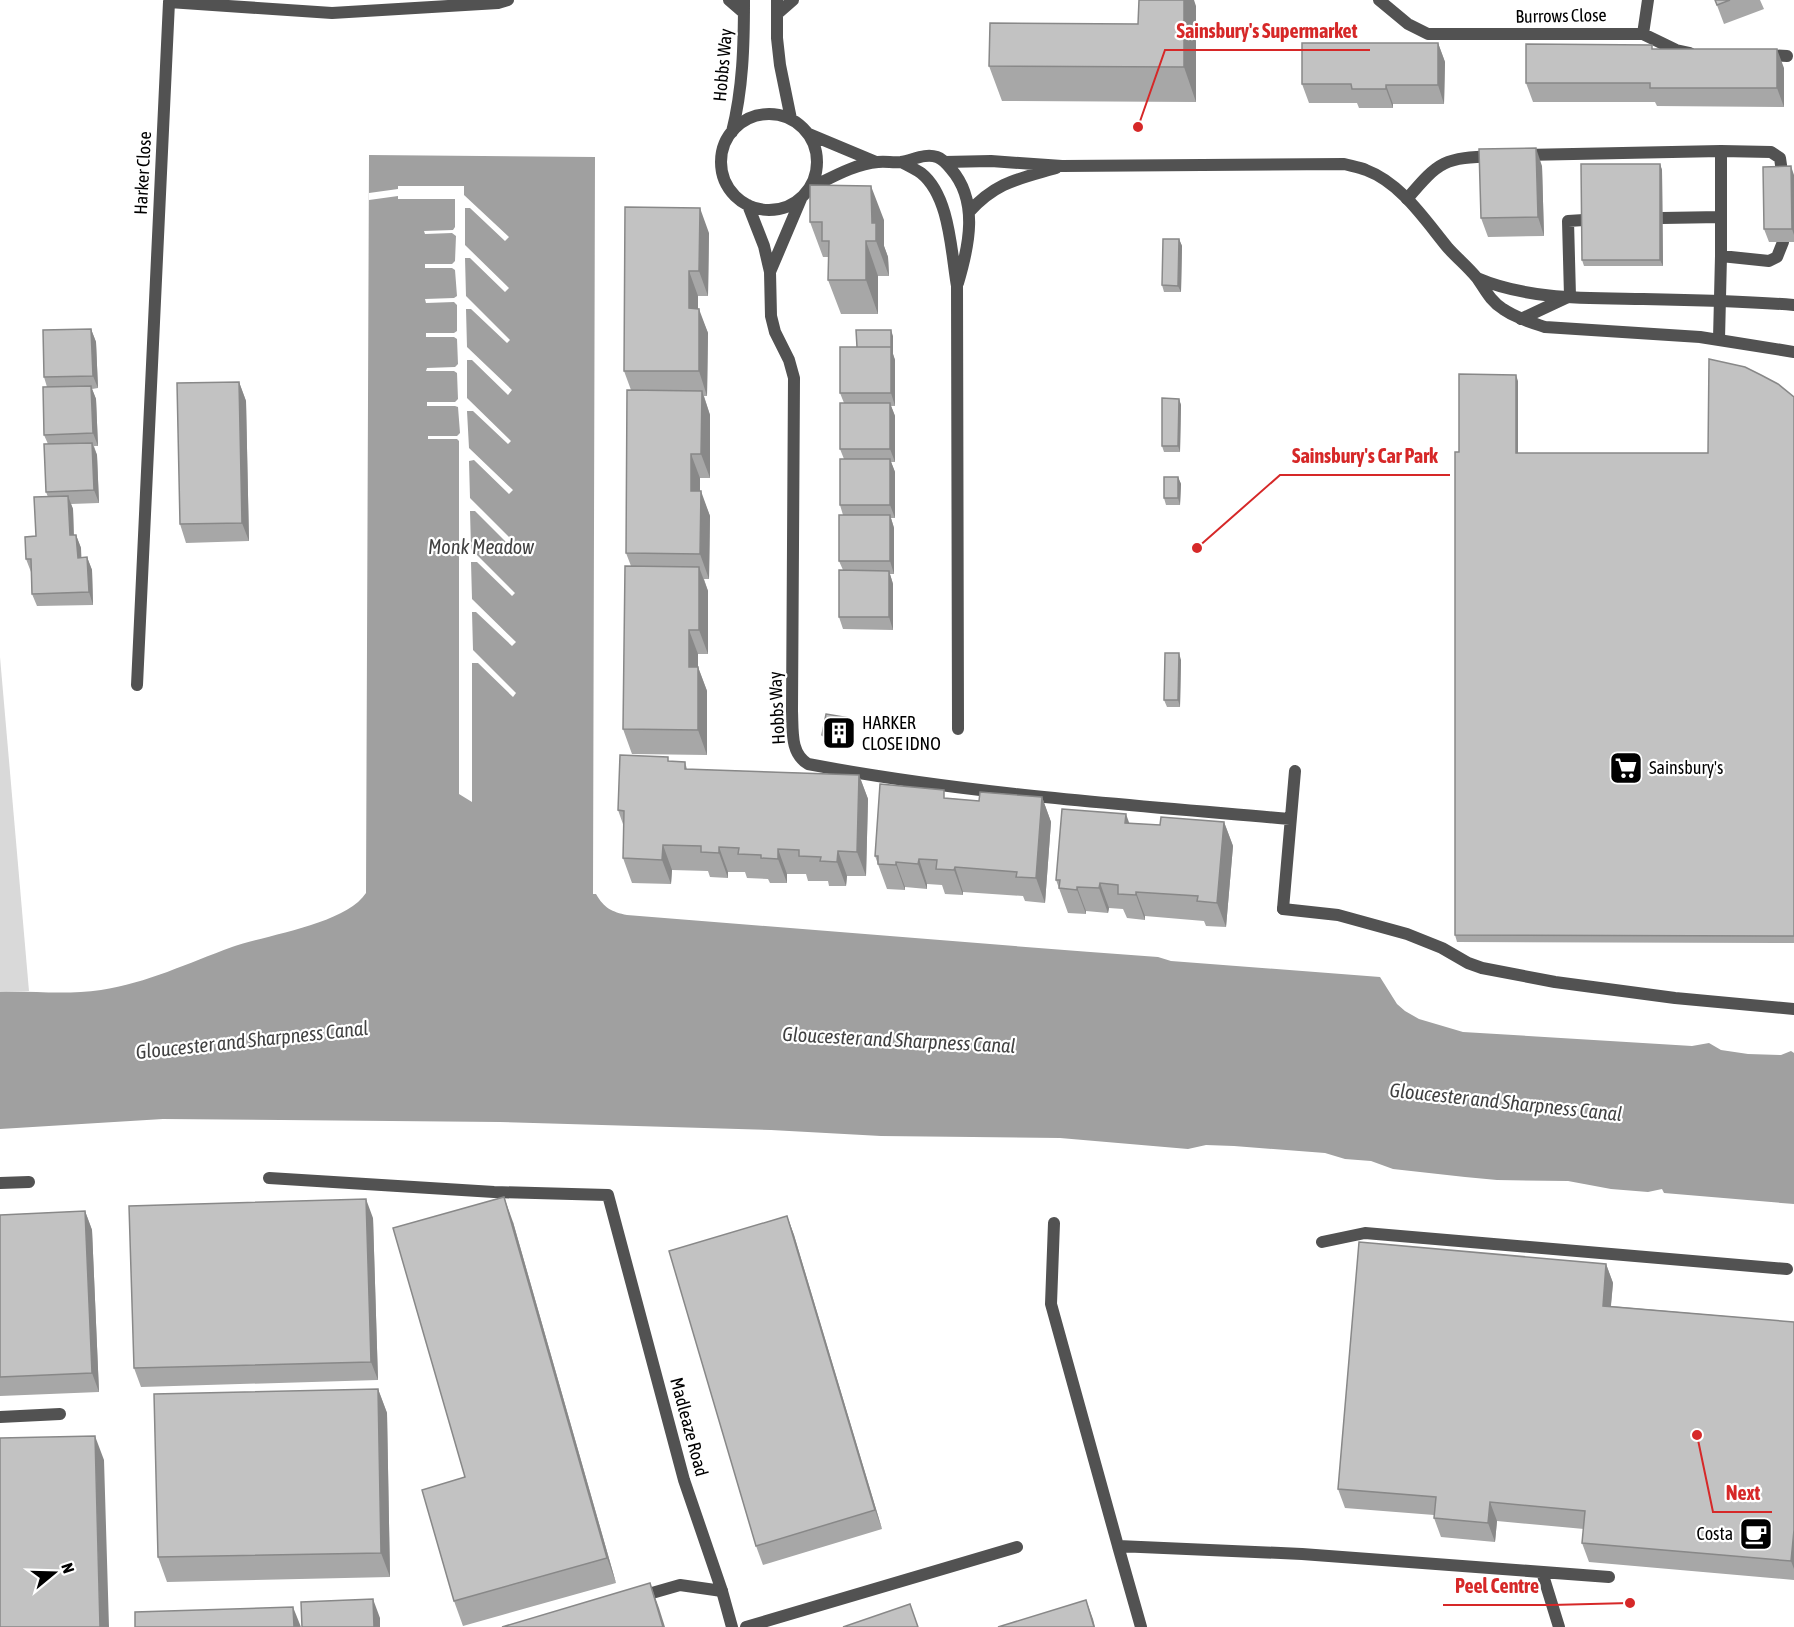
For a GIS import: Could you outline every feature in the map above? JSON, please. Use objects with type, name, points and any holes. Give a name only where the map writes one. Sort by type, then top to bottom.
[{"type":"street","name":"Harker Close","points":[[136,685],[169,2],[332,13],[498,3],[508,0]]},
{"type":"street","points":[[729,0],[744,13]]},
{"type":"street","name":"Hobbs Way","points":[[732,132],[741,87],[744,0]]},
{"type":"street","points":[[777,0],[780,65],[791,119]]},
{"type":"street","points":[[777,14],[793,0]]},
{"type":"street","name":"Burrows Close","points":[[1379,0],[1408,24],[1428,34],[1643,33],[1676,50],[1698,53]]},
{"type":"street","points":[[1643,33],[1648,0]]},
{"type":"street","points":[[1754,55],[1787,56]]},
{"type":"street","points":[[809,134],[815,147],[816,175],[810,188],[801,199],[775,210],[761,209],[748,205],[727,185],[722,171],[725,143],[732,132],[744,121],[759,115],[776,114],[791,119],[809,134],[876,162]]},
{"type":"street","points":[[1719,339],[1720,151]]},
{"type":"street","points":[[1407,199],[1441,164],[1459,158],[1720,151],[1771,152],[1780,158],[1783,179]]},
{"type":"street","points":[[810,188],[855,168],[876,162],[900,162],[929,156],[937,157],[945,162],[956,174],[964,191],[969,212],[969,238],[957,286]]},
{"type":"street","points":[[945,162],[991,160],[1062,166],[1344,164],[1378,175],[1407,199],[1476,278],[1488,296],[1501,309],[1521,319],[1545,327],[1719,339],[1794,352]]},
{"type":"street","points":[[900,162],[921,173],[939,198],[945,213],[957,286],[958,729]]},
{"type":"street","points":[[969,212],[994,189],[1008,182],[1062,166]]},
{"type":"street","name":"Hobbs Way","points":[[770,272],[801,199]]},
{"type":"street","name":"Hobbs Way","points":[[748,205],[764,246],[770,272],[771,316],[775,332],[789,360],[794,378],[792,711],[794,745],[799,758],[808,764],[878,776],[1059,800],[1290,819]]},
{"type":"street","points":[[1662,218],[1721,217]]},
{"type":"street","points":[[1570,296],[1568,221],[1584,220]]},
{"type":"street","points":[[1721,256],[1769,261],[1777,257],[1783,242]]},
{"type":"street","points":[[1476,278],[1498,287],[1570,296],[1794,305]]},
{"type":"street","points":[[1521,319],[1570,296]]},
{"type":"street","points":[[1295,771],[1283,909],[1338,915],[1407,933],[1482,968],[1555,982],[1675,998],[1794,1009]]},
{"type":"street","name":"Madleaze Road","points":[[269,1178],[482,1191],[608,1195],[684,1480],[732,1627]]},
{"type":"street","points":[[0,1183],[29,1182]]},
{"type":"street","points":[[1054,1223],[1051,1304],[1141,1627]]},
{"type":"street","points":[[1322,1242],[1365,1233],[1787,1269]]},
{"type":"street","points":[[0,1417],[60,1414]]},
{"type":"street","points":[[1118,1546],[1302,1554],[1609,1577]]},
{"type":"street","points":[[746,1627],[1017,1548]]},
{"type":"street","points":[[1542,1572],[1559,1627]]},
{"type":"street","points":[[625,1601],[680,1585],[722,1591]]},
{"type":"shaded area","points":[[0,657],[29,991],[0,992]]},
{"type":"water","points":[[369,155],[595,157],[593,894],[596,894],[609,909],[627,915],[1380,977],[1397,1004],[1405,1011],[1419,1019],[1463,1032],[1692,1046],[1709,1043],[1721,1050],[1748,1054],[1781,1055],[1791,1051],[1794,1053],[1794,1204],[1664,1193],[1662,1189],[1648,1192],[1611,1189],[1568,1181],[1465,1177],[1393,1169],[1371,1161],[1345,1159],[1325,1153],[1206,1145],[1188,1149],[1060,1138],[881,1136],[771,1130],[500,1122],[163,1119],[0,1129],[0,992],[64,993],[101,990],[135,983],[232,947],[324,921],[356,904],[366,893]]},
{"type":"pier","points":[[398,186],[464,186],[464,195],[509,237],[505,241],[470,208],[465,208],[465,245],[509,288],[505,292],[470,258],[465,258],[466,296],[510,340],[507,343],[471,309],[466,309],[467,347],[512,390],[508,395],[472,360],[467,360],[467,398],[511,441],[508,444],[473,411],[467,411],[469,448],[513,490],[509,494],[474,460],[469,461],[470,498],[513,541],[510,546],[475,511],[470,511],[471,549],[515,593],[512,596],[477,562],[471,562],[472,599],[516,642],[512,646],[476,612],[472,612],[473,650],[516,693],[513,697],[478,663],[472,663],[472,802],[459,794],[459,441],[457,439],[428,439],[428,436],[457,436],[460,433],[458,407],[427,406],[427,402],[455,402],[458,399],[457,373],[454,371],[426,371],[427,368],[455,367],[458,364],[457,339],[454,337],[426,337],[426,333],[454,333],[457,331],[457,305],[454,302],[426,303],[425,299],[457,296],[455,270],[425,268],[425,264],[452,264],[455,261],[456,236],[452,233],[425,234],[424,231],[453,230],[455,227],[455,199],[398,199],[398,196],[369,200],[369,193],[398,189]]},
{"type":"building","points":[[1139,0],[1184,0],[1184,67],[989,66],[990,23],[1138,24]]},
{"type":"building","points":[[1715,0],[1730,0],[1717,5]]},
{"type":"building","points":[[1302,43],[1438,43],[1438,85],[1386,85],[1386,89],[1352,89],[1351,84],[1302,84]]},
{"type":"building","points":[[1526,44],[1652,45],[1652,49],[1777,49],[1777,88],[1650,88],[1650,83],[1526,83]]},
{"type":"building","points":[[1536,148],[1538,217],[1481,218],[1479,149]]},
{"type":"building","points":[[1581,164],[1660,164],[1660,260],[1582,260]]},
{"type":"building","points":[[1791,166],[1792,229],[1764,229],[1763,167]]},
{"type":"building","points":[[810,185],[871,186],[872,223],[876,223],[876,241],[866,241],[866,280],[828,280],[829,241],[822,241],[822,222],[810,222]]},
{"type":"building","points":[[625,207],[700,208],[699,271],[689,271],[689,308],[699,309],[699,371],[624,371]]},
{"type":"building","points":[[1163,239],[1179,239],[1178,286],[1162,285]]},
{"type":"building","points":[[91,329],[93,376],[44,377],[43,330]]},
{"type":"building","points":[[856,330],[891,330],[891,347],[857,347]]},
{"type":"building","points":[[840,347],[891,347],[891,393],[840,393]]},
{"type":"building","name":"Sainsbury's","points":[[1709,359],[1745,367],[1778,384],[1794,397],[1794,936],[1455,935],[1455,452],[1459,452],[1459,374],[1516,375],[1516,453],[1708,453]]},
{"type":"building","points":[[239,382],[242,523],[180,524],[177,383]]},
{"type":"building","points":[[91,386],[93,433],[44,435],[43,387]]},
{"type":"building","points":[[627,390],[702,391],[701,454],[691,454],[691,491],[701,491],[700,554],[626,553]]},
{"type":"building","points":[[1162,398],[1179,399],[1178,446],[1162,446]]},
{"type":"building","points":[[840,403],[890,403],[890,449],[840,449]]},
{"type":"building","points":[[92,443],[94,490],[46,492],[44,444]]},
{"type":"building","points":[[840,459],[890,459],[890,505],[840,505]]},
{"type":"building","points":[[1164,477],[1178,477],[1178,498],[1164,498]]},
{"type":"building","points":[[68,496],[70,535],[76,535],[78,558],[87,557],[89,592],[32,594],[31,559],[26,559],[25,537],[36,536],[34,497]]},
{"type":"building","points":[[839,515],[890,515],[890,561],[839,561]]},
{"type":"building","points":[[625,566],[699,567],[699,630],[689,630],[689,667],[698,667],[698,730],[623,729]]},
{"type":"building","points":[[839,570],[889,571],[889,617],[839,617]]},
{"type":"building","points":[[1165,653],[1179,653],[1178,700],[1164,700]]},
{"type":"building","name":"HARKER CLOSE IDNO","points":[[826,714],[850,718],[847,739],[822,735]]},
{"type":"building","points":[[620,755],[668,757],[668,761],[685,762],[685,769],[859,775],[857,852],[838,851],[837,862],[820,861],[821,857],[799,856],[799,850],[778,849],[778,859],[761,858],[761,855],[738,854],[739,848],[719,847],[719,853],[701,852],[701,846],[663,845],[662,860],[623,858],[624,811],[618,810]]},
{"type":"building","points":[[880,784],[944,790],[944,798],[979,801],[980,792],[1042,797],[1036,878],[1016,877],[1017,872],[955,867],[954,870],[936,869],[937,860],[919,859],[918,864],[896,862],[896,865],[878,864],[878,856],[875,856]]},
{"type":"building","points":[[1062,809],[1126,814],[1125,823],[1160,825],[1161,817],[1224,822],[1217,903],[1197,901],[1198,896],[1136,892],[1136,895],[1118,894],[1118,885],[1100,883],[1099,888],[1077,887],[1077,890],[1059,888],[1060,880],[1056,880]]},
{"type":"building","points":[[504,1197],[607,1558],[454,1601],[422,1490],[465,1477],[393,1228]]},
{"type":"building","points":[[366,1199],[371,1362],[134,1368],[129,1206]]},
{"type":"building","points":[[85,1211],[92,1373],[0,1377],[0,1215]]},
{"type":"building","points":[[787,1216],[875,1510],[756,1546],[669,1251]]},
{"type":"building","points":[[1359,1242],[1606,1264],[1603,1306],[1794,1322],[1794,1530],[1791,1561],[1582,1543],[1585,1511],[1490,1502],[1488,1523],[1434,1518],[1436,1497],[1338,1489]]},
{"type":"building","points":[[378,1389],[381,1553],[158,1557],[154,1394]]},
{"type":"building","points":[[95,1436],[100,1627],[0,1627],[0,1438]]},
{"type":"building","points":[[650,1583],[663,1627],[502,1627]]},
{"type":"building","points":[[373,1599],[374,1627],[302,1627],[301,1602]]},
{"type":"building","points":[[1086,1600],[1094,1627],[998,1627]]},
{"type":"building","points":[[910,1604],[918,1627],[843,1627]]},
{"type":"building","points":[[293,1607],[294,1627],[135,1627],[135,1612]]},
{"type":"place","name":"Sainsbury's Supermarket","points":[[1138,127]]},
{"type":"place","name":"Sainsbury's Car Park","points":[[1197,548]]},
{"type":"place","name":"HARKER CLOSE IDNO","points":[[839,733]]},
{"type":"place","name":"Sainsbury's","points":[[1626,768]]},
{"type":"place","name":"Next","points":[[1697,1435]]},
{"type":"place","name":"Costa","points":[[1756,1534]]},
{"type":"place","name":"Peel Centre","points":[[1630,1603]]},
{"type":"water label","name":"Monk Meadow","points":[[481,547]]},
{"type":"water label","name":"Gloucester and Sharpness Canal","points":[[252,1040]]},
{"type":"water label","name":"Gloucester and Sharpness Canal","points":[[899,1040]]},
{"type":"water label","name":"Gloucester and Sharpness Canal","points":[[1506,1102]]}]
